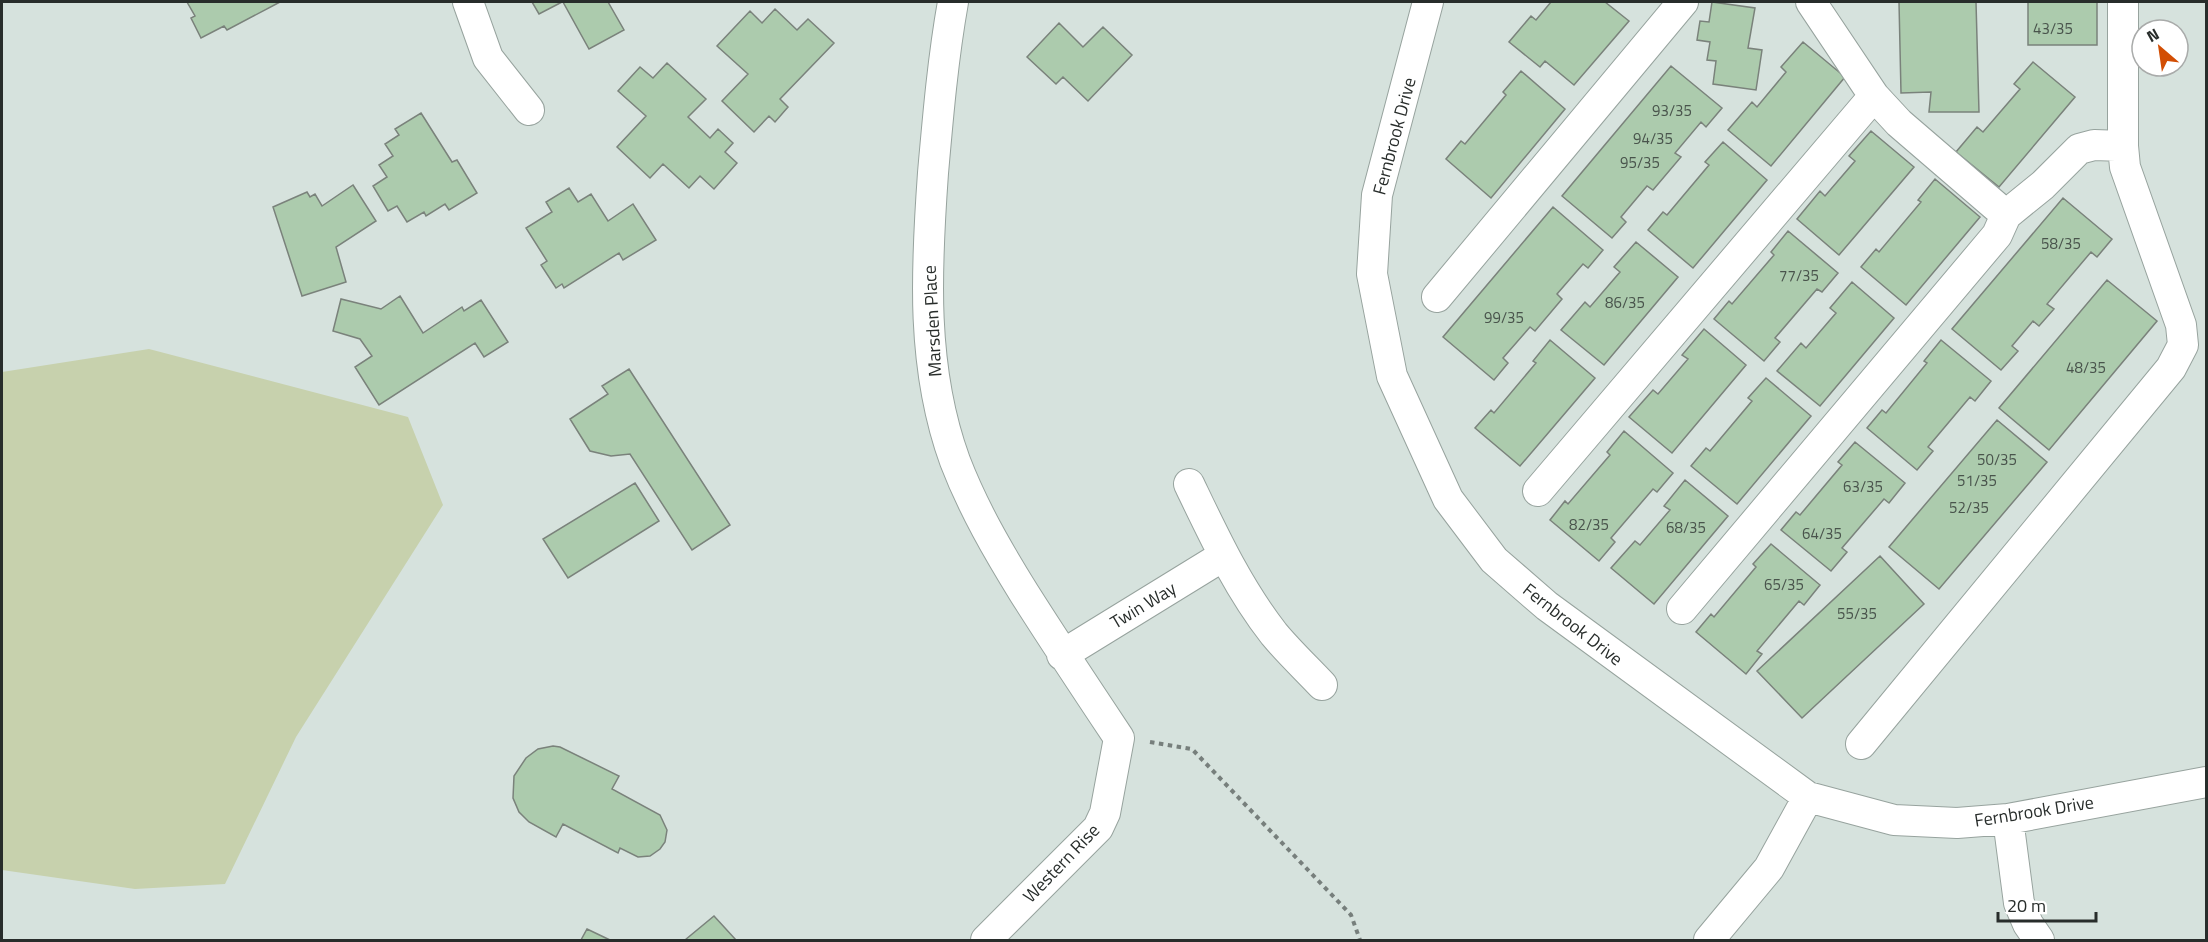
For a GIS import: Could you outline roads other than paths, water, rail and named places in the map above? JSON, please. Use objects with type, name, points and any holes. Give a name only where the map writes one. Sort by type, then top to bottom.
[{"type":"street","points":[[468,2],[488,58],[529,110]]},
{"type":"street","name":"Marsden Place","points":[[953,2],[938,112],[929,230],[928,320],[932,369],[942,419],[955,460],[972,501],[997,549],[1062,655],[1119,738]]},
{"type":"street","name":"Fernbrook Drive","points":[[1428,2],[1377,195],[1372,274],[1392,376],[1448,499],[1494,560],[1547,606],[1808,798],[1894,820],[1956,823],[2008,819],[2206,782]]},
{"type":"street","points":[[1437,297],[1683,2]]},
{"type":"street","points":[[1812,2],[1874,96],[1899,123],[2006,215]]},
{"type":"street","points":[[1861,744],[2171,368],[2182,345],[2181,325],[2125,167],[2123,2]]},
{"type":"street","points":[[1538,491],[1874,96]]},
{"type":"street","points":[[1683,609],[1997,235],[2006,215],[2043,185],[2079,149],[2094,145],[2123,146]]},
{"type":"street","points":[[1189,484],[1223,556],[1258,612],[1322,685]]},
{"type":"street","name":"Twin Way","points":[[1062,655],[1223,556]]},
{"type":"street","name":"Western Rise","points":[[986,940],[1098,828],[1105,813],[1119,738]]},
{"type":"street","points":[[1709,940],[1769,868],[1808,798]]},
{"type":"street","points":[[2008,819],[2019,903],[2028,924],[2039,940]]}]
